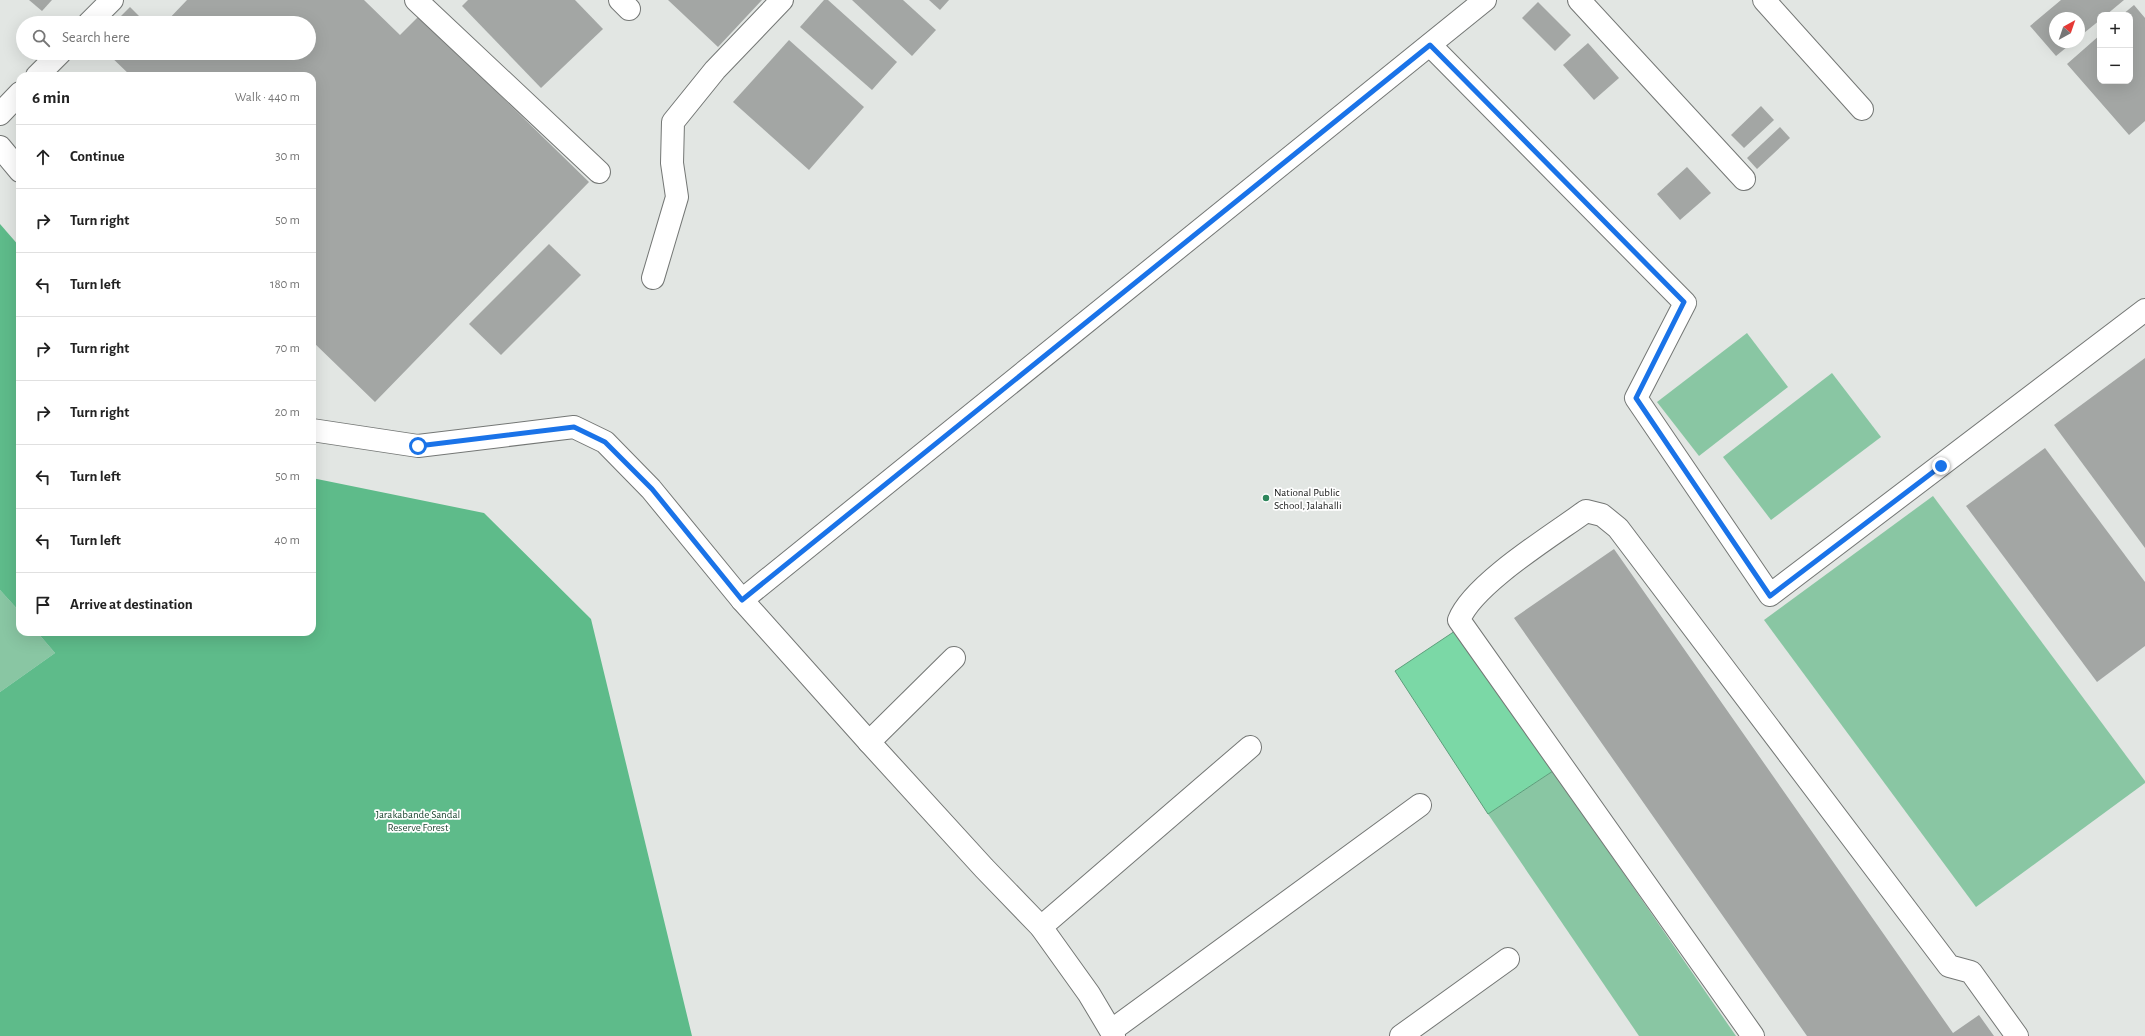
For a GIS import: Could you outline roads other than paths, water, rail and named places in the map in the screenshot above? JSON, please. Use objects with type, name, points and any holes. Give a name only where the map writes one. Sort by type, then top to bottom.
[{"type":"street","points":[[96,16],[112,0]]},
{"type":"street","points":[[416,0],[599,172]]},
{"type":"street","points":[[653,278],[677,197],[672,163],[673,122],[714,70],[782,0]]},
{"type":"street","points":[[1579,0],[1744,179]]},
{"type":"street","points":[[1764,0],[1862,109]]},
{"type":"street","points":[[742,600],[1482,3]]},
{"type":"street","points":[[1430,45],[1684,302],[1636,398],[1770,596],[2145,310]]},
{"type":"street","points":[[41,72],[53,60]]},
{"type":"street","points":[[0,114],[16,98]]},
{"type":"street","points":[[0,147],[16,166]]},
{"type":"street","points":[[316,431],[418,446],[574,427],[605,442],[652,489],[742,600],[869,742],[984,868],[1041,927],[1113,1033],[1420,805]]},
{"type":"street","points":[[1753,1036],[1460,620],[1463,611],[1483,587],[1586,511],[1602,515],[1618,528],[1949,966],[1971,972],[2017,1036]]},
{"type":"street","points":[[869,742],[954,658]]},
{"type":"street","points":[[1041,927],[1250,747]]},
{"type":"street","points":[[1401,1036],[1508,959]]},
{"type":"place","name":"National Public School, Jalahalli","points":[[1266,498]]},
{"type":"park label","name":"Jarakabande Sandal Reserve Forest","points":[[418,820]]}]
